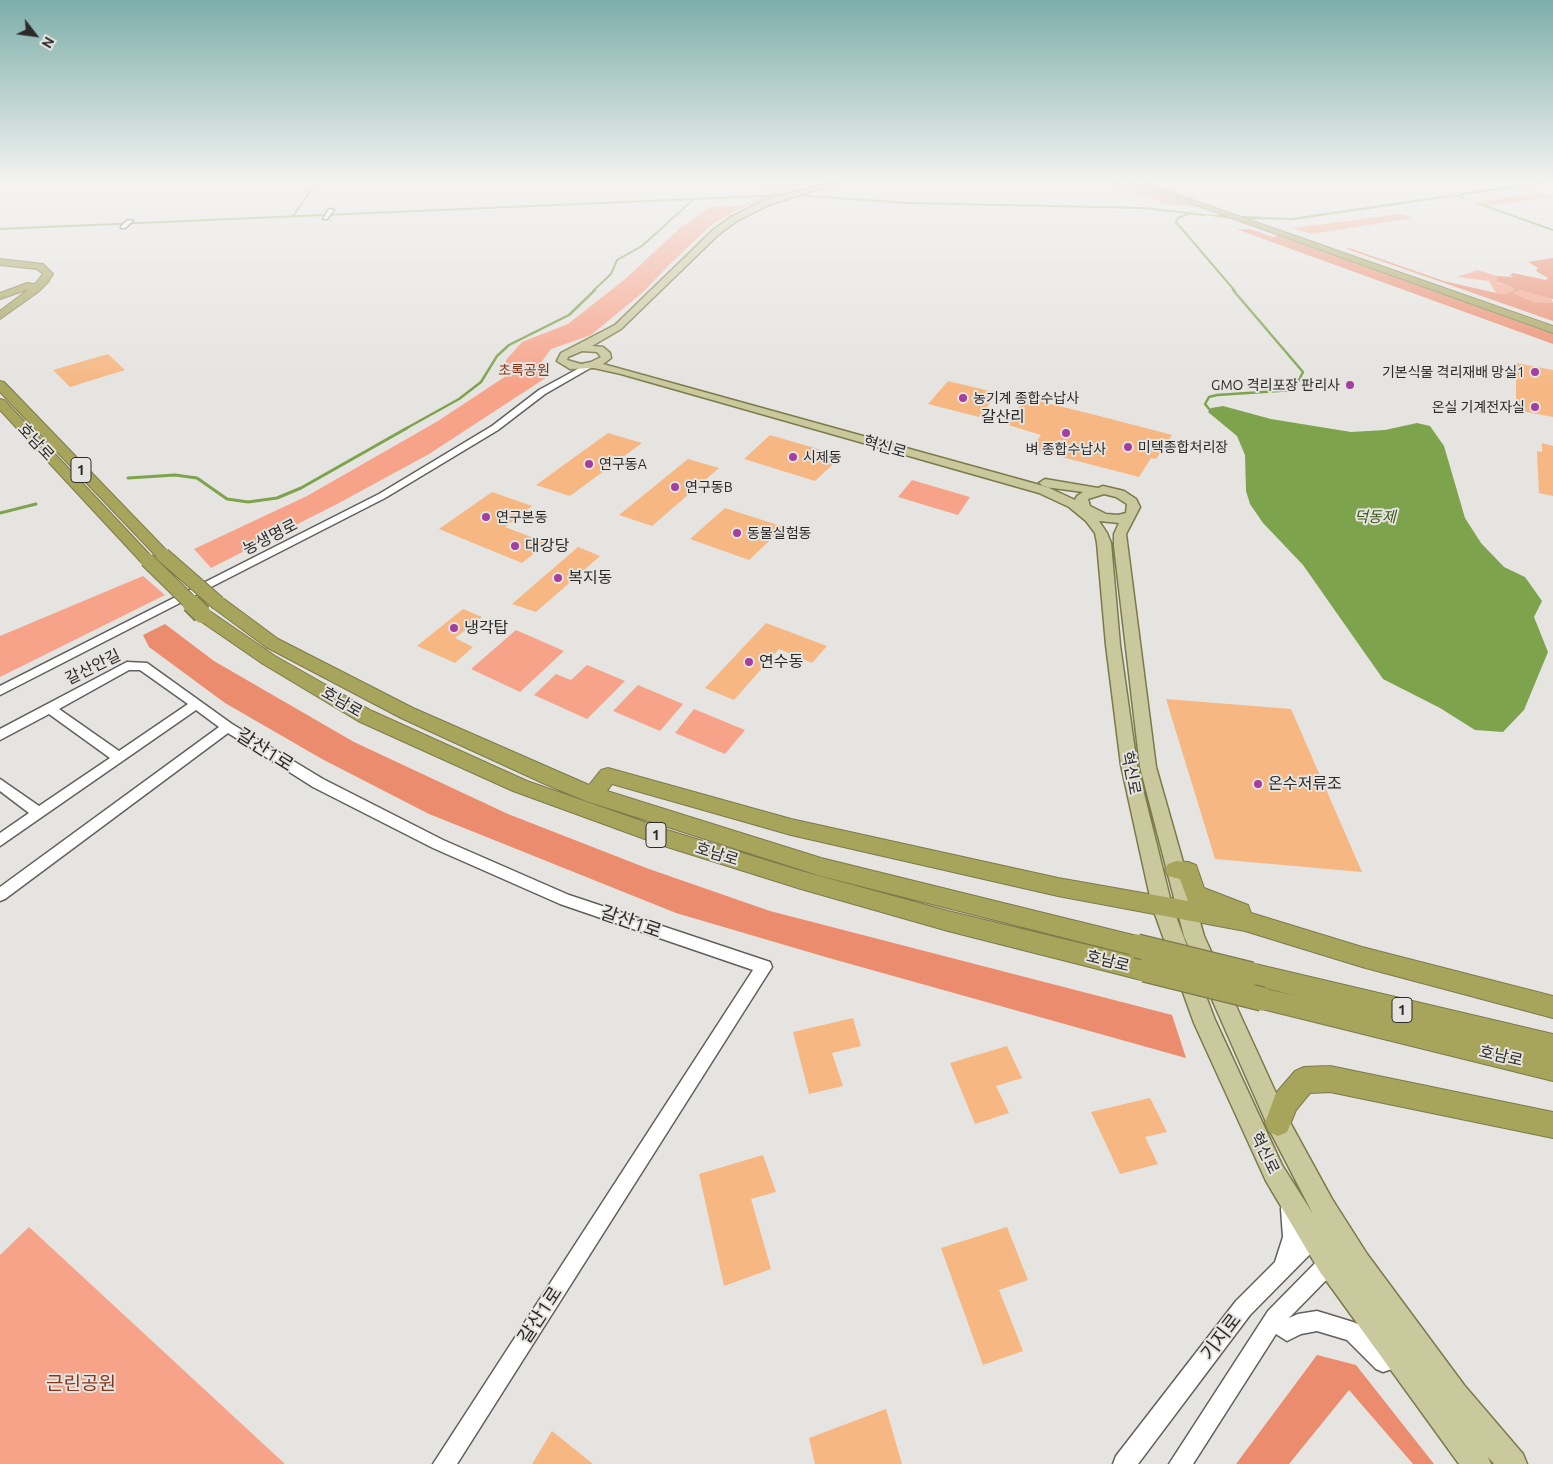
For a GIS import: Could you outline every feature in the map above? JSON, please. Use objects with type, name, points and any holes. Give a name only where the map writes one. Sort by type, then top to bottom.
[{"type":"highway","points":[[1328,250],[1553,330]]},
{"type":"highway","points":[[1340,250],[1553,325]]},
{"type":"highway","points":[[0,263],[24,266],[38,273],[38,279],[31,285],[0,296]]},
{"type":"highway","points":[[0,263],[31,263],[40,266],[48,274],[46,280],[40,286],[0,316]]},
{"type":"highway","name":"호남로","points":[[0,385],[163,555],[210,609],[407,713],[552,779],[593,794],[821,867],[1251,974],[1553,1046]]},
{"type":"highway","name":"호남로","points":[[0,404],[147,560],[210,609],[270,660],[365,716],[520,786],[664,838],[802,880],[948,920],[1262,999],[1553,1068]]},
{"type":"highway","points":[[593,794],[608,775],[790,827],[1058,888],[1245,921],[1362,957],[1553,1007]]},
{"type":"highway","points":[[1176,870],[1188,871],[1195,894],[1242,912],[1245,921]]},
{"type":"highway","points":[[1278,1123],[1285,1102],[1304,1080],[1330,1079],[1553,1125]]},
{"type":"main road","name":"농생명로","points":[[591,366],[603,361],[606,354],[605,347],[618,327],[697,250]]},
{"type":"main road","name":"농생명로","points":[[562,361],[564,355],[581,348],[618,327]]},
{"type":"main road","points":[[581,348],[595,348],[606,354]]},
{"type":"main road","name":"혁신로","points":[[606,354],[628,367],[1056,486],[1112,492],[1127,498],[1134,506],[1134,511],[1128,516],[1120,534],[1120,546],[1148,767],[1158,810],[1194,936],[1278,1123],[1331,1220],[1338,1254],[1397,1358],[1477,1464]]},
{"type":"main road","points":[[562,361],[575,367],[591,366]]},
{"type":"main road","name":"혁신로","points":[[591,366],[623,371],[1032,487],[1051,493],[1087,512],[1111,519],[1128,516]]},
{"type":"main road","points":[[1087,512],[1082,499],[1084,496],[1097,491]]},
{"type":"main road","name":"혁신로","points":[[1087,512],[1101,533],[1104,543],[1113,645],[1129,765],[1162,906],[1204,1023],[1274,1173],[1313,1237],[1338,1254],[1513,1464]]},
{"type":"street","name":"농생명로","points":[[542,392],[563,369],[562,361]]},
{"type":"street","name":"농생명로","points":[[0,691],[382,496],[495,428],[542,392],[591,366]]},
{"type":"street","name":"갈산안길","points":[[0,735],[127,666],[142,666],[228,726]]},
{"type":"street","points":[[0,840],[197,704]]},
{"type":"street","points":[[49,708],[118,757]]},
{"type":"street","name":"갈산1로","points":[[0,895],[228,726],[333,792],[438,844],[565,900],[764,968],[444,1464]]},
{"type":"street","points":[[0,784],[39,813]]},
{"type":"street","points":[[1283,1266],[1293,1237],[1289,1197]]},
{"type":"street","name":"기지로","points":[[1124,1464],[1244,1308],[1283,1266],[1331,1220]]},
{"type":"street","name":"기지로","points":[[1180,1464],[1275,1318],[1338,1254]]},
{"type":"street","points":[[1275,1318],[1287,1331],[1298,1324],[1316,1321],[1353,1332],[1383,1362],[1397,1358]]},
{"type":"green space","name":"초록공원","points":[[656,250],[684,250],[642,293],[591,335],[551,349],[540,364],[547,377],[429,454],[339,503],[211,568],[194,549],[307,496],[438,421],[506,376],[506,360],[522,342],[568,324],[624,280]]},
{"type":"green space","points":[[1478,270],[1497,276],[1496,283],[1510,286],[1515,290],[1506,294],[1496,293],[1489,281],[1457,277]]},
{"type":"green space","points":[[1520,290],[1551,298],[1553,303],[1536,303],[1513,293]]},
{"type":"green space","points":[[912,480],[970,497],[958,515],[898,497]]},
{"type":"green space","points":[[143,576],[165,595],[0,677],[0,636]]},
{"type":"green space","points":[[516,630],[564,651],[520,692],[471,669]]},
{"type":"green space","points":[[587,665],[625,681],[587,719],[534,695],[556,674],[571,680]]},
{"type":"green space","points":[[638,685],[683,704],[660,731],[613,711]]},
{"type":"green space","points":[[694,709],[745,730],[725,754],[675,733]]},
{"type":"green space","name":"근린공원","points":[[29,1227],[285,1464],[0,1464],[0,1255]]},
{"type":"shaded area","points":[[1295,250],[1319,250],[1553,334],[1553,344]]},
{"type":"shaded area","points":[[1351,250],[1356,250],[1444,281],[1506,294],[1515,290],[1510,286],[1496,282],[1497,276],[1513,277],[1510,275],[1513,273],[1546,280],[1548,278],[1536,271],[1538,268],[1528,262],[1553,258],[1553,299],[1520,290],[1513,293],[1536,303],[1553,303],[1553,321]]},
{"type":"shaded area","points":[[165,624],[214,661],[354,742],[508,814],[649,869],[770,911],[1172,1015],[1186,1058],[676,913],[429,814],[322,759],[225,703],[149,647],[143,635]]},
{"type":"shaded area","points":[[1317,1355],[1356,1365],[1434,1464],[1413,1464],[1349,1390],[1289,1464],[1236,1464]]},
{"type":"water","name":"덕동제","points":[[1223,406],[1271,419],[1351,432],[1385,430],[1417,423],[1430,426],[1444,446],[1465,518],[1481,543],[1504,567],[1525,577],[1542,601],[1534,617],[1548,652],[1524,710],[1503,732],[1475,730],[1440,708],[1383,679],[1303,565],[1263,523],[1250,504],[1246,491],[1245,455],[1237,436],[1208,412],[1211,408]]},
{"type":"building","points":[[108,354],[125,370],[70,387],[53,370]]},
{"type":"building","points":[[1516,363],[1553,370],[1553,417],[1516,410]]},
{"type":"building","name":"농기계 종합수납사","points":[[948,381],[998,393],[979,417],[928,404]]},
{"type":"building","points":[[1027,398],[1172,435],[1156,459],[1151,458],[1139,477],[1031,449],[1041,435],[1005,424]]},
{"type":"building","name":"연구동A","points":[[608,433],[642,443],[570,496],[536,485]]},
{"type":"building","name":"시제동","points":[[770,435],[842,456],[815,481],[744,459]]},
{"type":"building","points":[[1542,443],[1553,446],[1553,496],[1539,493],[1537,451],[1542,452]]},
{"type":"building","name":"연구동B","points":[[688,459],[719,468],[652,526],[619,515]]},
{"type":"building","name":"연구본동","points":[[492,492],[532,506],[505,527],[547,543],[522,563],[439,529]]},
{"type":"building","name":"동물실험동","points":[[725,508],[784,527],[749,560],[690,539]]},
{"type":"building","name":"복지동","points":[[578,547],[600,556],[536,612],[512,604]]},
{"type":"building","name":"냉각탑","points":[[463,609],[482,617],[455,638],[473,647],[455,663],[417,646]]},
{"type":"building","name":"연수동","points":[[766,623],[827,646],[812,663],[779,649],[734,700],[705,688]]},
{"type":"building","name":"온수저류조","points":[[1166,699],[1291,709],[1362,872],[1215,859]]},
{"type":"building","points":[[853,1018],[861,1046],[832,1053],[843,1086],[809,1094],[793,1032]]},
{"type":"building","points":[[1007,1046],[1022,1078],[996,1086],[1009,1113],[975,1124],[950,1063]]},
{"type":"building","points":[[1150,1098],[1167,1132],[1145,1137],[1158,1164],[1120,1174],[1091,1112]]},
{"type":"building","points":[[763,1155],[776,1192],[751,1199],[771,1269],[724,1286],[699,1174]]},
{"type":"building","points":[[1007,1227],[1028,1280],[999,1290],[1023,1351],[983,1365],[941,1248]]},
{"type":"building","points":[[886,1409],[902,1464],[815,1464],[809,1438]]},
{"type":"building","points":[[552,1431],[593,1464],[532,1464]]},
{"type":"waterway","points":[[593,291],[611,274],[617,260],[634,250]]},
{"type":"waterway","points":[[1200,250],[1235,291]]},
{"type":"waterway","points":[[405,429],[459,399],[481,382],[497,356],[509,345],[569,315],[595,290]]},
{"type":"waterway","points":[[1210,410],[1205,404],[1209,397],[1217,395],[1294,390],[1303,372],[1233,290]]},
{"type":"waterway","points":[[128,478],[175,475],[197,478],[227,499],[248,502],[277,498],[301,488],[407,428]]},
{"type":"waterway","points":[[0,513],[36,504]]},
{"type":"place","name":"기본식물 격리재배 망실1","points":[[1535,372]]},
{"type":"place","name":"GMO 격리포장 판리사","points":[[1350,385]]},
{"type":"place","name":"농기계 종합수납사","points":[[963,398]]},
{"type":"place","name":"온실 기계전자실","points":[[1535,407]]},
{"type":"place","name":"벼 종합수납사","points":[[1066,433]]},
{"type":"place","name":"미텍종합처리장","points":[[1128,447]]},
{"type":"place","name":"시제동","points":[[793,457]]},
{"type":"place","name":"연구동A","points":[[589,464]]},
{"type":"place","name":"연구동B","points":[[675,487]]},
{"type":"place","name":"연구본동","points":[[486,517]]},
{"type":"place","name":"동물실험동","points":[[737,533]]},
{"type":"place","name":"대강당","points":[[515,546]]},
{"type":"place","name":"복지동","points":[[558,578]]},
{"type":"place","name":"냉각탑","points":[[454,628]]},
{"type":"place","name":"연수동","points":[[749,662]]},
{"type":"place","name":"온수저류조","points":[[1258,784]]},
{"type":"district","name":"갈산리","points":[[1003,417]]}]
